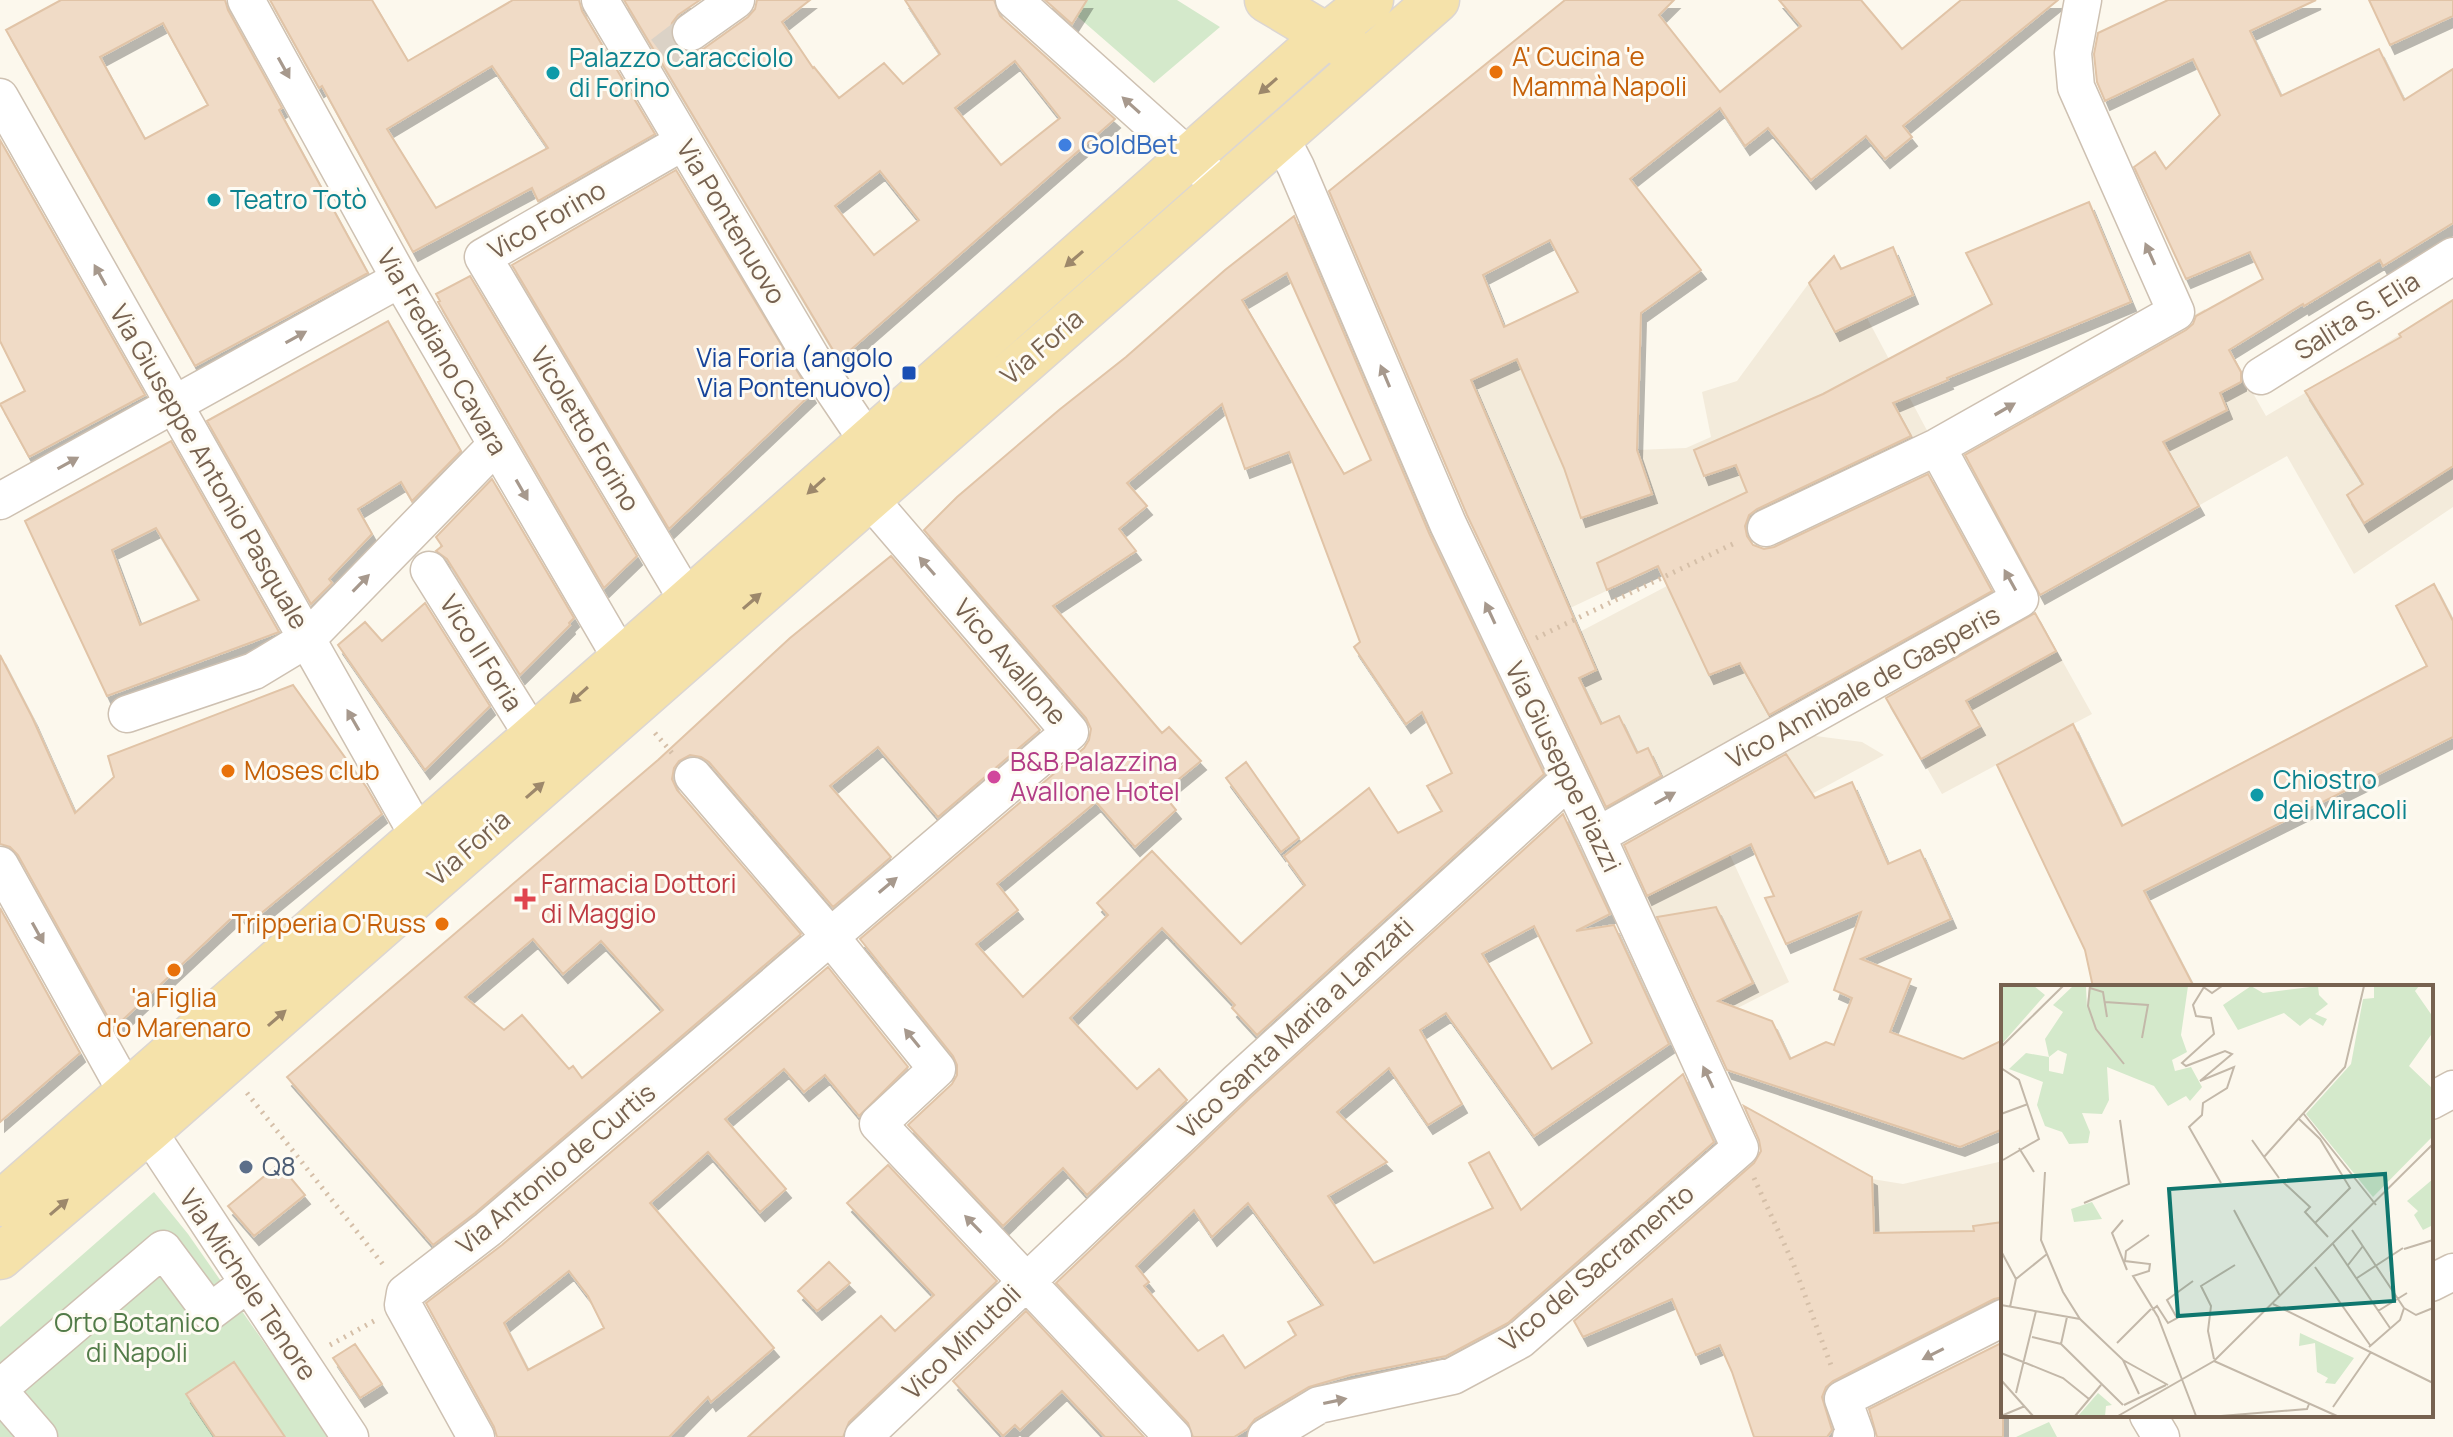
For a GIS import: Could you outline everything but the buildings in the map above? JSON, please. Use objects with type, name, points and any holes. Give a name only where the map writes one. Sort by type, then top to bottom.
[{"type":"main road","points":[[1267,0],[1366,60]]},
{"type":"main road","name":"Via Foria","points":[[0,1257],[148,1131],[638,699],[701,618],[867,440],[1327,35],[1371,0]]},
{"type":"main road","name":"Via Foria","points":[[0,1204],[621,658],[701,618],[869,498],[1437,0]]},
{"type":"street","name":"Via Frediano Cavara","points":[[246,0],[400,279],[621,658]]},
{"type":"street","name":"Via Pontenuovo","points":[[600,0],[651,62],[683,142],[811,357],[867,440]]},
{"type":"street","points":[[691,32],[736,0]]},
{"type":"street","points":[[1014,0],[1223,188]]},
{"type":"street","points":[[1766,528],[1937,447],[2176,312],[2076,87],[2073,53],[2083,0]]},
{"type":"street","name":"Via Giuseppe Antonio Pasquale","points":[[0,97],[419,837]]},
{"type":"street","name":"Via Giuseppe Piazzi","points":[[1280,136],[1448,524],[1597,836],[1740,1148]]},
{"type":"street","name":"Vico Forino","points":[[483,257],[683,142]]},
{"type":"street","name":"Salita S. Elia","points":[[2261,376],[2453,256]]},
{"type":"street","name":"Vicoletto Forino","points":[[483,257],[701,618]]},
{"type":"street","points":[[0,501],[400,279]]},
{"type":"street","points":[[127,714],[254,671],[307,639],[496,445]]},
{"type":"street","name":"Vico Annibale de Gasperis","points":[[1597,836],[2020,599],[1937,447]]},
{"type":"street","name":"Vico Avallone","points":[[829,935],[1070,732],[869,498]]},
{"type":"street","name":"Vico II Foria","points":[[429,570],[533,736]]},
{"type":"street","points":[[621,658],[638,699]]},
{"type":"street","points":[[693,776],[829,935],[937,1069],[878,1124],[1173,1437]]},
{"type":"street","name":"Vico Santa Maria a Lanzati","points":[[1027,1281],[1237,1082],[1569,780]]},
{"type":"street","points":[[0,865],[148,1131]]},
{"type":"street","name":"Via Antonio de Curtis","points":[[404,1299],[829,935]]},
{"type":"street","points":[[2433,1100],[2453,1089]]},
{"type":"street","name":"Via Michele Tenore","points":[[148,1131],[350,1437]]},
{"type":"street","name":"Vico del Sacramento","points":[[1266,1437],[1319,1405],[1453,1376],[1520,1340],[1740,1148]]},
{"type":"street","points":[[39,1437],[0,1390],[163,1249],[210,1312],[247,1284]]},
{"type":"street","points":[[2433,1282],[2453,1272]]},
{"type":"street","name":"Vico Minutoli","points":[[863,1437],[1027,1281]]},
{"type":"street","points":[[404,1299],[476,1437]]},
{"type":"street","points":[[1854,1436],[1843,1399],[2001,1319]]},
{"type":"path","points":[[1508,651],[1766,528]]},
{"type":"path","points":[[638,699],[693,776]]},
{"type":"path","points":[[244,1089],[404,1299],[320,1351]]},
{"type":"path","points":[[1740,1148],[1793,1263],[1843,1399]]},
{"type":"shaded area","points":[[1516,40],[1560,88],[1435,162],[1566,474],[1637,450],[1686,448],[1711,437],[1702,392],[1737,381],[1809,283],[1834,256],[1931,438],[1519,632],[1325,194]]},
{"type":"shaded area","points":[[2453,300],[2453,507],[2354,574],[2287,456],[2029,601],[2092,714],[1942,794],[1879,685],[2028,601],[1950,452],[2205,309],[2266,416]]},
{"type":"shaded area","points":[[1935,457],[2009,595],[1606,811],[1532,657],[1667,586]]},
{"type":"shaded area","points":[[1800,734],[1862,742],[1884,755],[1745,830],[1752,845],[1730,855],[1789,982],[1706,1024],[1617,838]]},
{"type":"shaded area","points":[[1788,1130],[1872,1179],[1903,1184],[2001,1161],[2001,1305],[1851,1382],[1767,1151]]},
{"type":"green space","points":[[1087,0],[1177,0],[1220,27],[1154,83],[1077,16]]},
{"type":"green space","name":"Orto Botanico di Napoli","points":[[154,1192],[188,1234],[330,1437],[0,1437],[0,1327]]},
{"type":"green space","points":[[2049,1422],[2057,1437],[2016,1437]]},
{"type":"tunnel","points":[[662,54],[691,32]]},
{"type":"place","name":"A' Cucina 'e Mammà Napoli","points":[[1496,72]]},
{"type":"place","name":"Palazzo Caracciolo di Forino","points":[[553,73]]},
{"type":"place","name":"GoldBet","points":[[1065,145]]},
{"type":"place","name":"Teatro Totò","points":[[214,200]]},
{"type":"place","name":"Via Foria (angolo Via Pontenuovo)","points":[[909,373]]},
{"type":"place","name":"Moses club","points":[[228,771]]},
{"type":"place","name":"B&B Palazzina Avallone Hotel","points":[[994,777]]},
{"type":"place","name":"Chiostro dei Miracoli","points":[[2257,795]]},
{"type":"place","name":"Farmacia Dottori di Maggio","points":[[525,899]]},
{"type":"place","name":"Tripperia O'Russ","points":[[442,924]]},
{"type":"place","name":"'a Figlia d'o Marenaro","points":[[174,970]]},
{"type":"place","name":"Q8","points":[[246,1167]]}]
